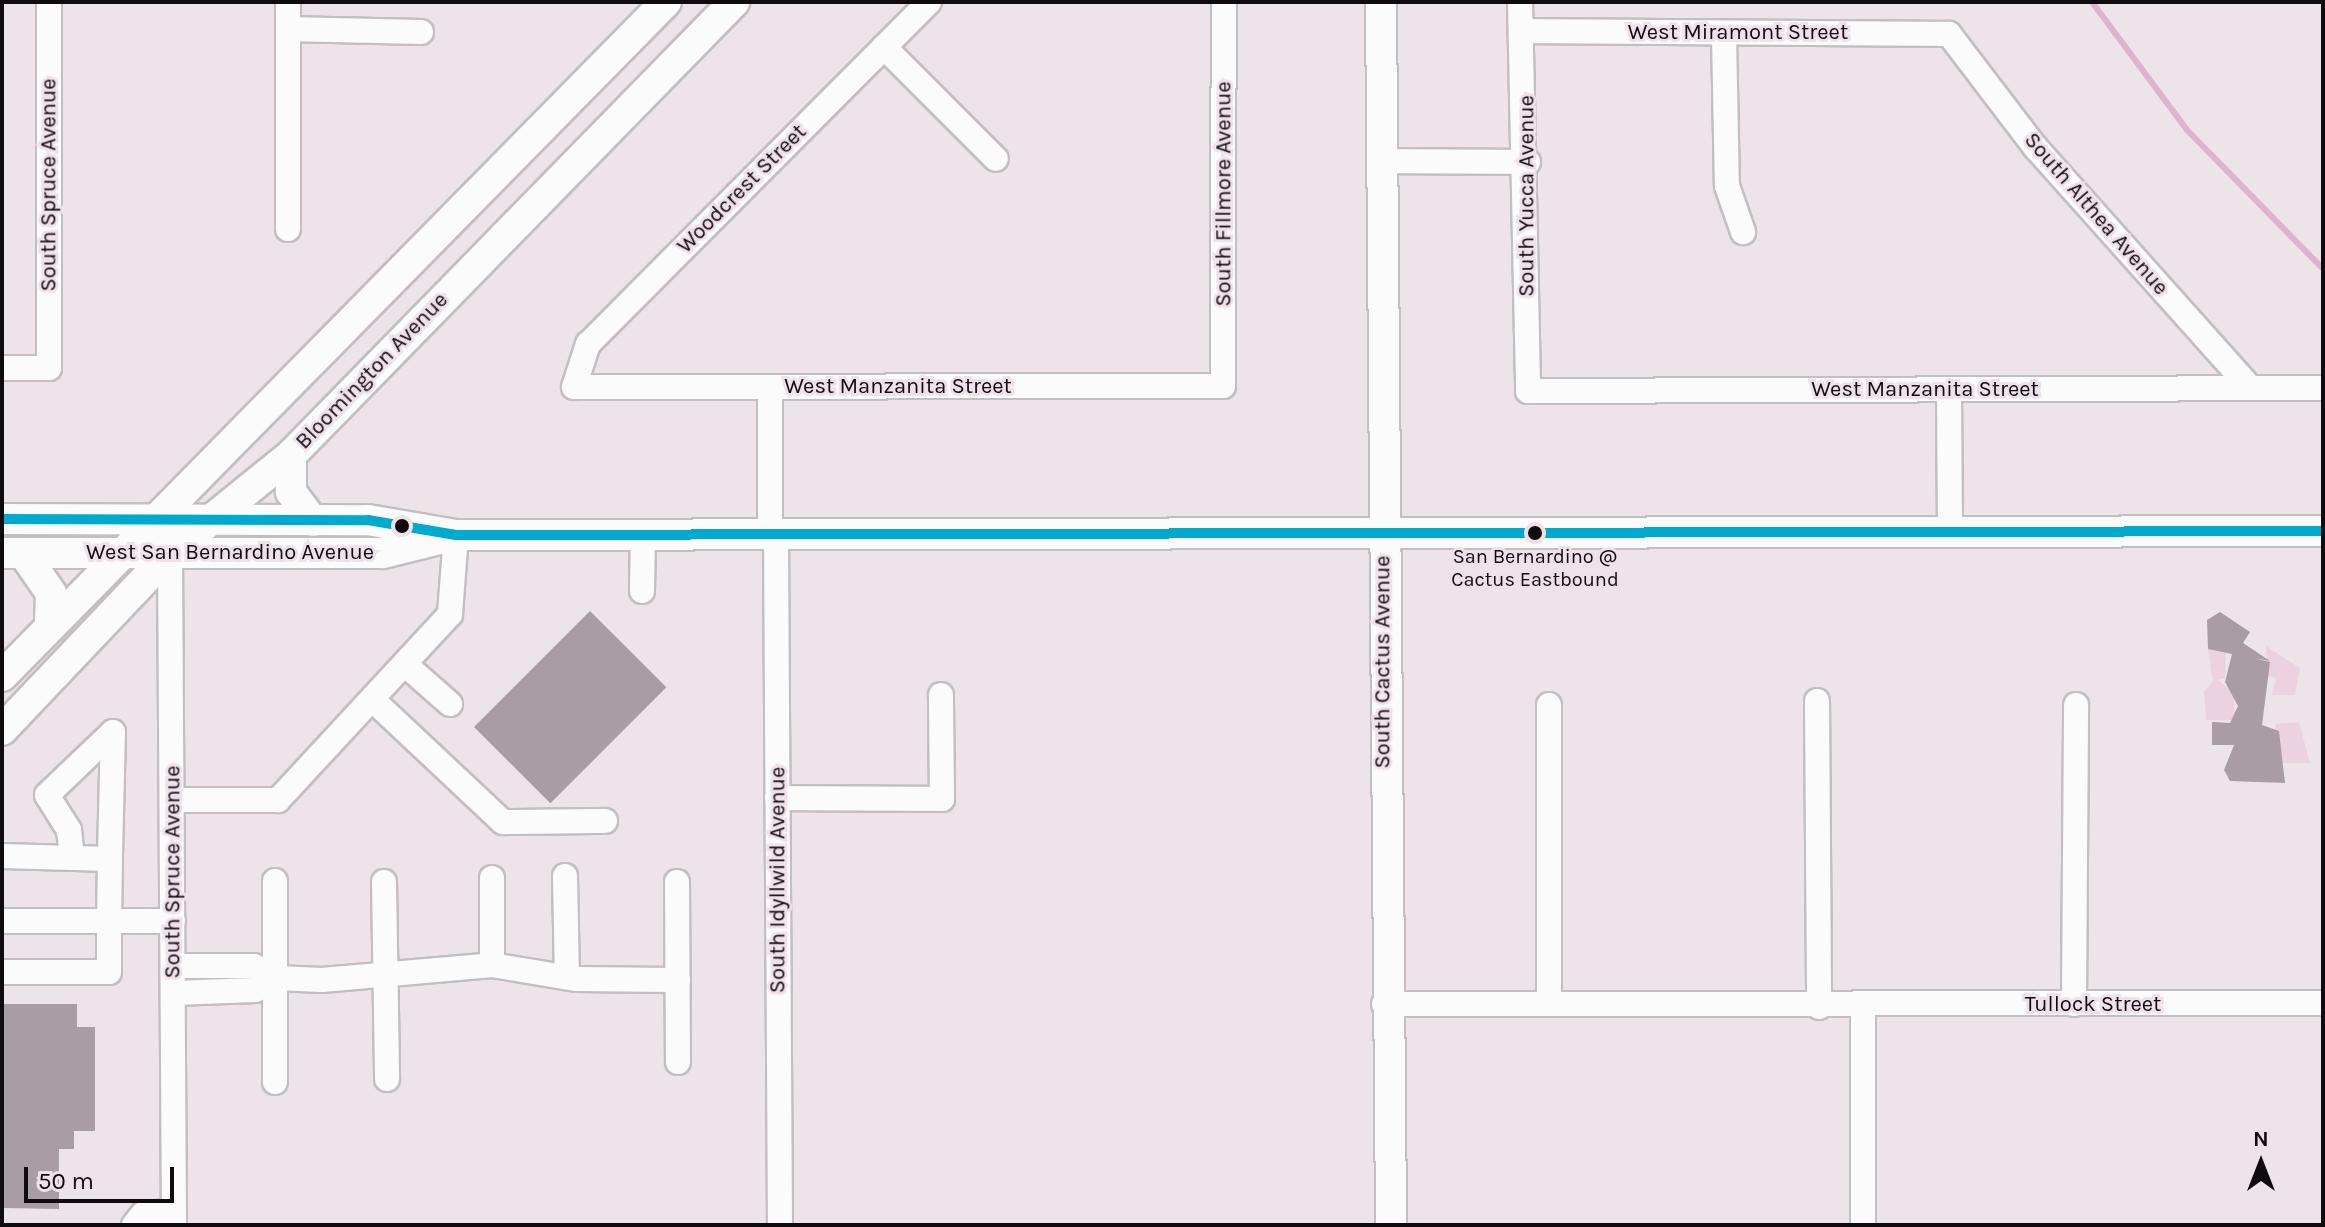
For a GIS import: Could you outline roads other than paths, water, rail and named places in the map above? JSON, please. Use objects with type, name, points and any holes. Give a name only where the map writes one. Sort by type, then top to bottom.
[{"type":"main road","points":[[2,676],[666,2]]},
{"type":"main road","name":"Bloomington Avenue","points":[[2,730],[170,553],[291,455],[734,2]]},
{"type":"main road","name":"South Cactus Avenue","points":[[1381,2],[1384,1004],[1391,1225]]},
{"type":"main road","points":[[291,455],[291,492],[313,521]]},
{"type":"main road","name":"West San Bernardino Avenue","points":[[2,519],[368,520],[456,535],[2323,531]]},
{"type":"main road","name":"West San Bernardino Avenue","points":[[13,553],[383,553],[456,535]]},
{"type":"main road","points":[[13,553],[46,578],[50,627]]},
{"type":"street","name":"South Spruce Avenue","points":[[2,368],[49,368],[49,2]]},
{"type":"street","points":[[288,2],[288,229]]},
{"type":"street","name":"Woodcrest Street","points":[[574,387],[588,344],[929,2]]},
{"type":"street","name":"South Fillmore Avenue","points":[[1223,386],[1224,2]]},
{"type":"street","name":"South Yucca Avenue","points":[[1520,2],[1526,31],[1528,391]]},
{"type":"street","points":[[288,29],[421,32]]},
{"type":"street","name":"West Miramont Street","points":[[1526,31],[1949,34]]},
{"type":"street","points":[[1724,34],[1727,186],[1743,232]]},
{"type":"street","name":"South Althea Avenue","points":[[1949,34],[2036,148],[2250,387]]},
{"type":"street","points":[[884,47],[996,159]]},
{"type":"street","points":[[1382,161],[1528,162]]},
{"type":"street","name":"West Manzanita Street","points":[[574,387],[1223,386]]},
{"type":"street","name":"South Idyllwild Avenue","points":[[770,388],[780,1225]]},
{"type":"street","name":"West Manzanita Street","points":[[1528,391],[2323,388]]},
{"type":"street","points":[[1949,390],[1950,530]]},
{"type":"street","name":"South Spruce Avenue","points":[[159,520],[170,553],[174,1219]]},
{"type":"street","points":[[172,800],[278,800],[408,667],[450,614],[456,535]]},
{"type":"street","points":[[642,591],[643,535]]},
{"type":"street","points":[[408,667],[450,704]]},
{"type":"street","points":[[777,798],[942,799],[941,695]]},
{"type":"street","points":[[1817,701],[1819,1007]]},
{"type":"street","points":[[375,702],[503,822],[605,821]]},
{"type":"street","points":[[1384,1004],[1549,1004],[1549,705]]},
{"type":"street","points":[[2074,1004],[2076,705]]},
{"type":"street","points":[[2,972],[109,972],[113,732],[47,795],[69,830],[72,858]]},
{"type":"street","points":[[2,856],[110,859]]},
{"type":"street","points":[[565,876],[567,977]]},
{"type":"street","points":[[492,878],[492,965]]},
{"type":"street","points":[[275,881],[275,1082]]},
{"type":"street","points":[[384,882],[382,978],[387,1079]]},
{"type":"street","points":[[677,882],[678,1062]]},
{"type":"street","points":[[2,921],[173,921]]},
{"type":"street","points":[[173,966],[254,966],[276,978],[382,978],[492,965],[567,977],[678,980]]},
{"type":"street","points":[[174,993],[255,990],[276,978]]},
{"type":"street","name":"Tullock Street","points":[[1549,1004],[1863,1007],[2323,1003]]},
{"type":"street","points":[[1863,1007],[1863,1225]]},
{"type":"street","points":[[134,1225],[143,1214],[174,1219]]},
{"type":"waterway","points":[[2092,2],[2187,130],[2323,269]]},
{"type":"place","name":"San Bernardino @ Cactus Eastbound","points":[[1535,533]]}]
